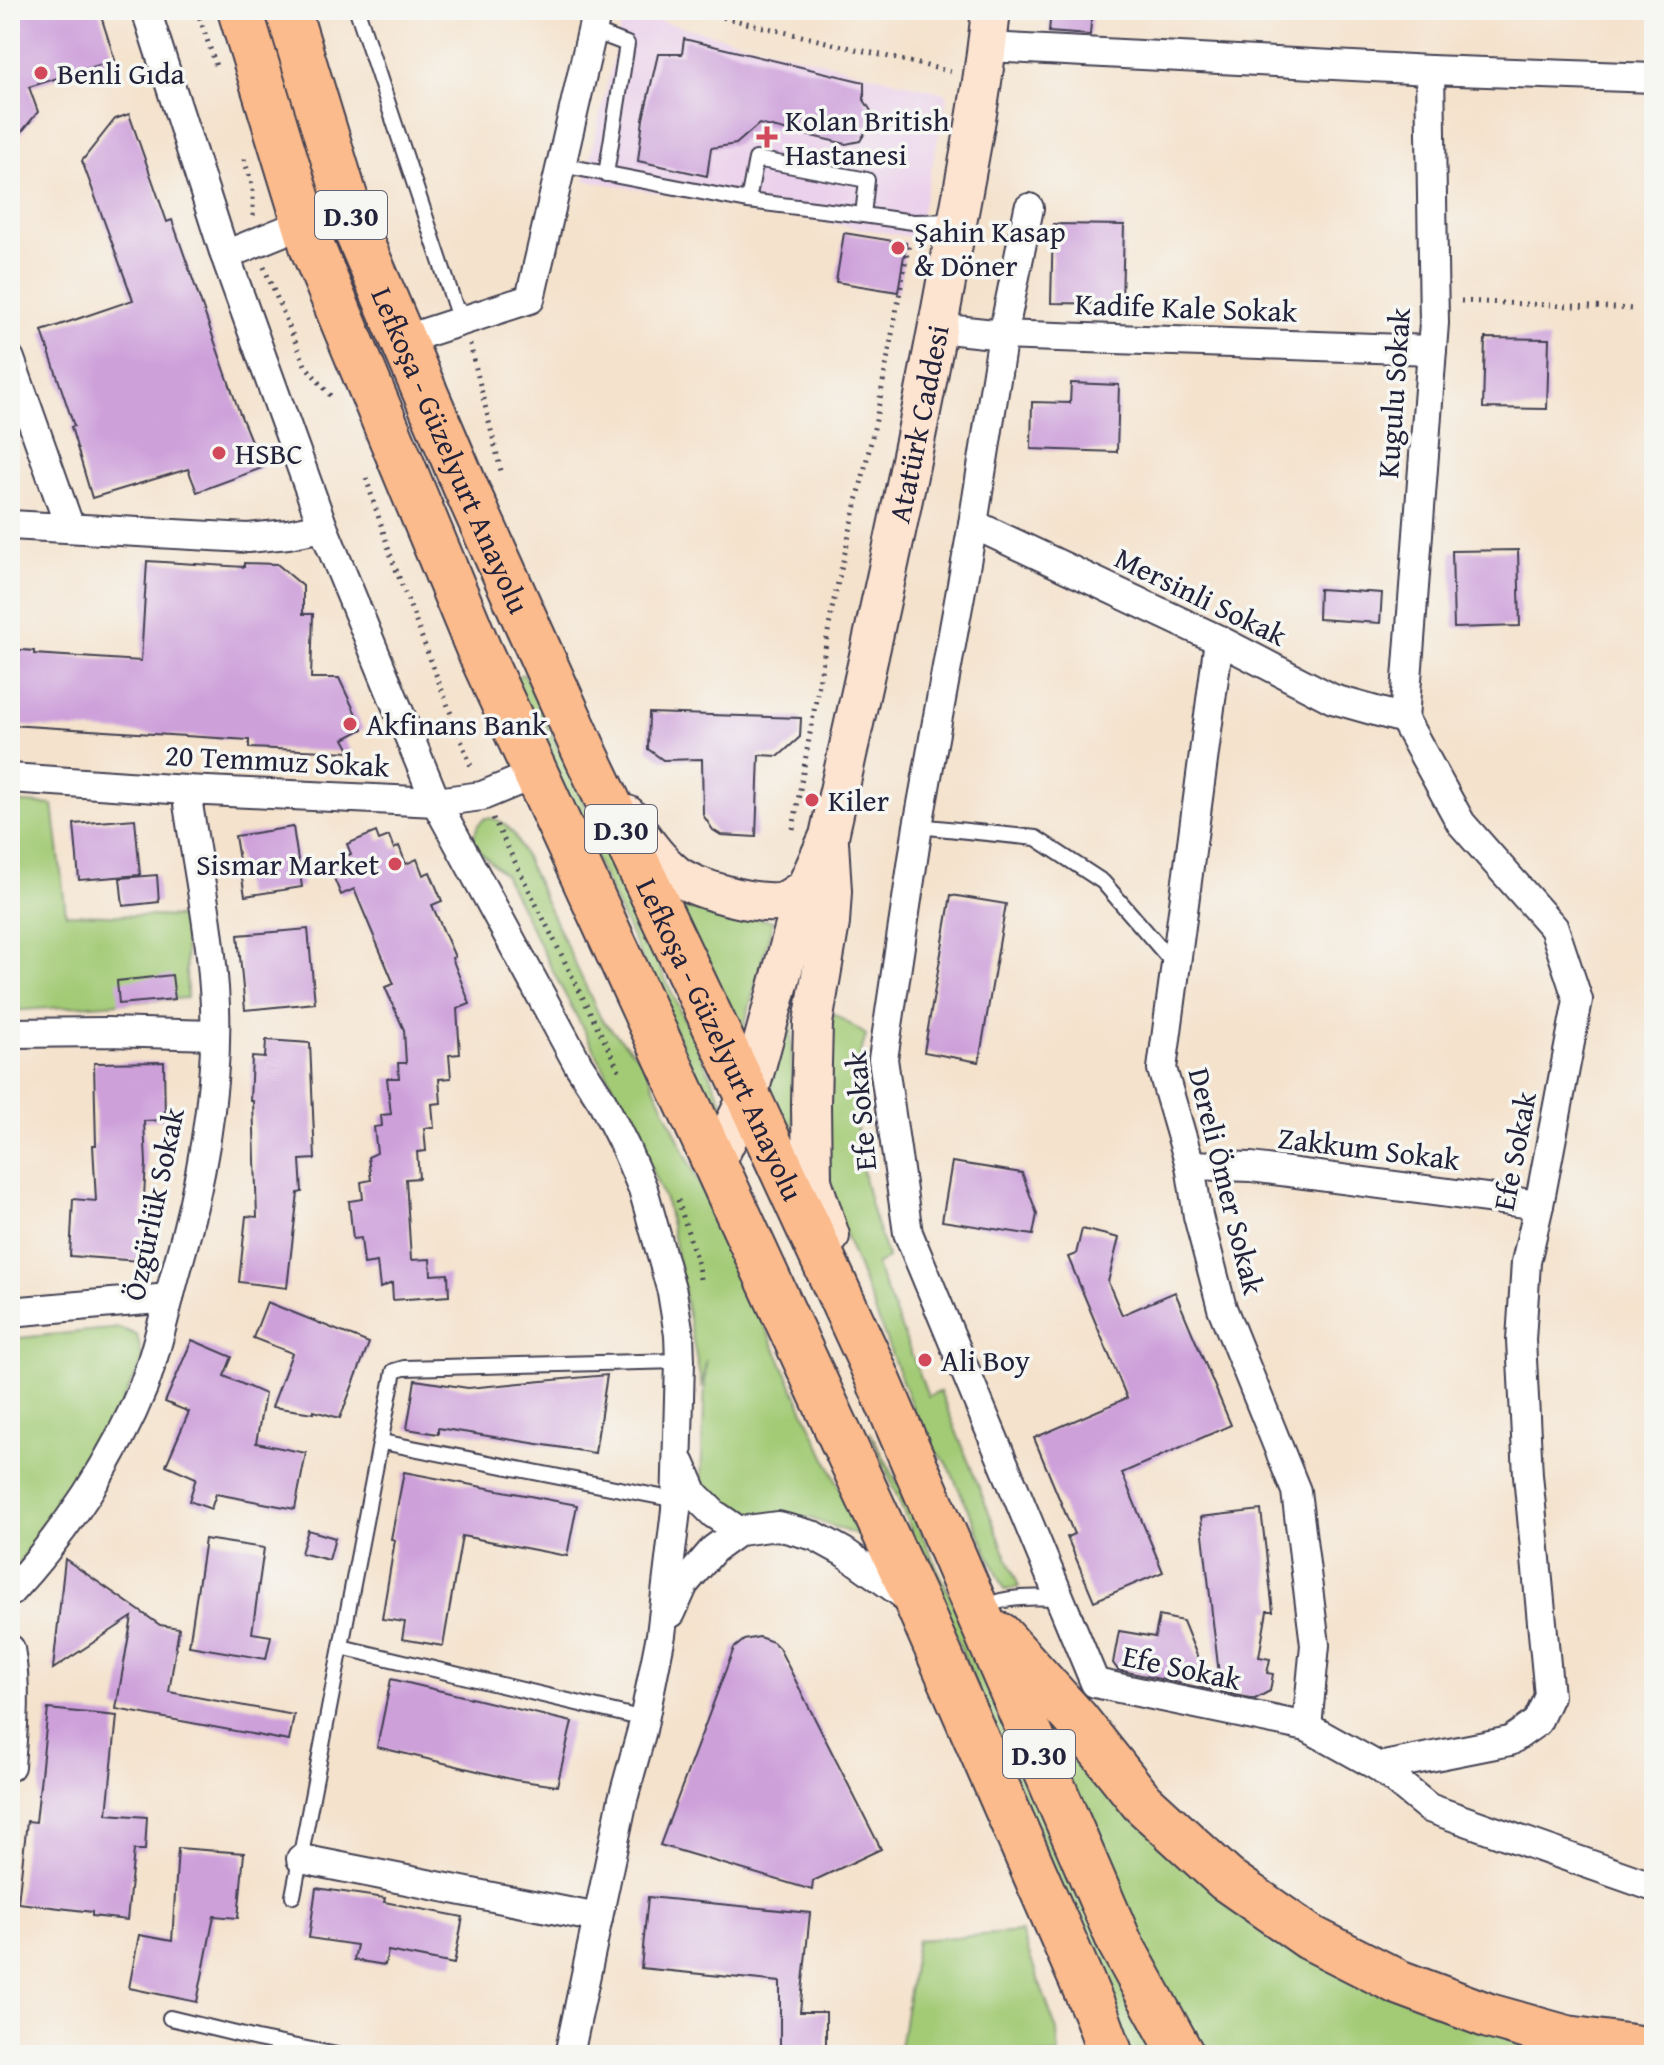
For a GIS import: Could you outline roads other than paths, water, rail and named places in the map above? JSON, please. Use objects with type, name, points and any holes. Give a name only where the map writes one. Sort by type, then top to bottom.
[{"type":"highway","name":"Lefkoşa - Güzelyurt Anayolu","points":[[240,10],[318,263],[478,648],[918,1605],[1097,2016],[1111,2055]]},
{"type":"highway","name":"Lefkoşa - Güzelyurt Anayolu","points":[[288,10],[353,223],[465,486],[587,757],[871,1363],[1120,1943],[1182,2055]]},
{"type":"highway","points":[[977,1610],[1076,1719],[1142,1802],[1226,1879],[1309,1937],[1398,1982],[1489,2016],[1567,2038],[1654,2050]]},
{"type":"highway","points":[[1055,1923],[1060,1976],[1079,2055]]},
{"type":"main road","name":"Atatürk Caddesi","points":[[716,1162],[748,1096],[805,889],[810,836],[910,474],[958,221],[991,10]]},
{"type":"main road","points":[[587,757],[647,844],[676,875],[700,888],[749,901],[783,901],[805,889]]},
{"type":"main road","name":"Atatürk Caddesi","points":[[810,836],[832,891],[813,1023],[812,1181],[871,1363]]},
{"type":"street","points":[[146,10],[225,255],[323,527],[436,802],[625,1147],[643,1189],[677,1312],[680,1361],[676,1500],[661,1635],[569,2055]]},
{"type":"street","points":[[403,340],[530,299],[595,21]]},
{"type":"street","points":[[985,63],[1430,70],[1654,78]]},
{"type":"street","name":"Kugulu Sokak","points":[[1404,719],[1432,350],[1430,70]]},
{"type":"street","name":"Efe Sokak","points":[[1029,208],[1003,335],[973,524],[918,826],[883,1059],[908,1233],[1095,1683],[1307,1727],[1379,1767],[1429,1808],[1654,1887]]},
{"type":"street","points":[[225,255],[304,223]]},
{"type":"street","name":"Kadife Kale Sokak","points":[[938,328],[1003,335],[1432,350]]},
{"type":"street","points":[[10,359],[70,528]]},
{"type":"street","name":"Mersinli Sokak","points":[[973,524],[1219,640],[1333,699],[1404,719]]},
{"type":"street","points":[[10,525],[248,538],[323,527]]},
{"type":"street","name":"Dereli Ömer Sokak","points":[[1219,640],[1162,1069],[1190,1165],[1198,1216],[1222,1308],[1296,1491],[1315,1645],[1307,1727]]},
{"type":"street","name":"Efe Sokak","points":[[1379,1767],[1510,1741],[1537,1722],[1549,1696],[1528,1475],[1521,1340],[1526,1262],[1578,1000],[1554,928],[1461,823],[1404,719]]},
{"type":"street","name":"20 Temmuz Sokak","points":[[10,778],[436,802],[482,796],[535,774]]},
{"type":"street","name":"Özgürlük Sokak","points":[[10,1592],[73,1513],[115,1445],[144,1384],[157,1345],[199,1178],[212,1091],[214,998],[211,942],[195,860],[186,790]]},
{"type":"street","points":[[10,1033],[214,1035]]},
{"type":"street","name":"Zakkum Sokak","points":[[1190,1165],[1251,1167],[1539,1205]]},
{"type":"street","points":[[10,1312],[169,1298]]},
{"type":"street","points":[[678,1456],[694,1494],[714,1514],[739,1531]]},
{"type":"street","points":[[661,1635],[684,1584],[714,1549],[739,1531],[778,1526],[815,1536],[844,1552],[918,1605]]},
{"type":"street","points":[[10,1649],[13,1703],[10,1766]]},
{"type":"street","points":[[301,1859],[598,1918]]},
{"type":"lane","points":[[357,10],[456,309],[470,318]]},
{"type":"lane","points":[[595,21],[627,44],[606,174]]},
{"type":"lane","points":[[748,201],[756,159],[867,180],[863,215]]},
{"type":"lane","points":[[561,165],[748,201],[913,222],[958,221]]},
{"type":"lane","points":[[918,826],[1036,838],[1103,882],[1176,966]]},
{"type":"lane","points":[[293,1896],[394,1371],[404,1368],[680,1361]]},
{"type":"lane","points":[[382,1442],[676,1500]]},
{"type":"lane","points":[[977,1610],[999,1600],[1030,1596],[1060,1598]]},
{"type":"lane","points":[[341,1647],[644,1719]]},
{"type":"lane","points":[[170,2018],[337,2055]]},
{"type":"place","name":"Benli Gıda","points":[[41,73]]},
{"type":"place","name":"Kolan British Hastanesi","points":[[767,137]]},
{"type":"place","name":"Şahin Kasap & Döner","points":[[898,248]]},
{"type":"place","name":"HSBC","points":[[219,453]]},
{"type":"place","name":"Akfinans Bank","points":[[350,724]]},
{"type":"place","name":"Kiler","points":[[812,800]]},
{"type":"place","name":"Sismar Market","points":[[395,864]]},
{"type":"place","name":"Ali Boy","points":[[925,1360]]}]
